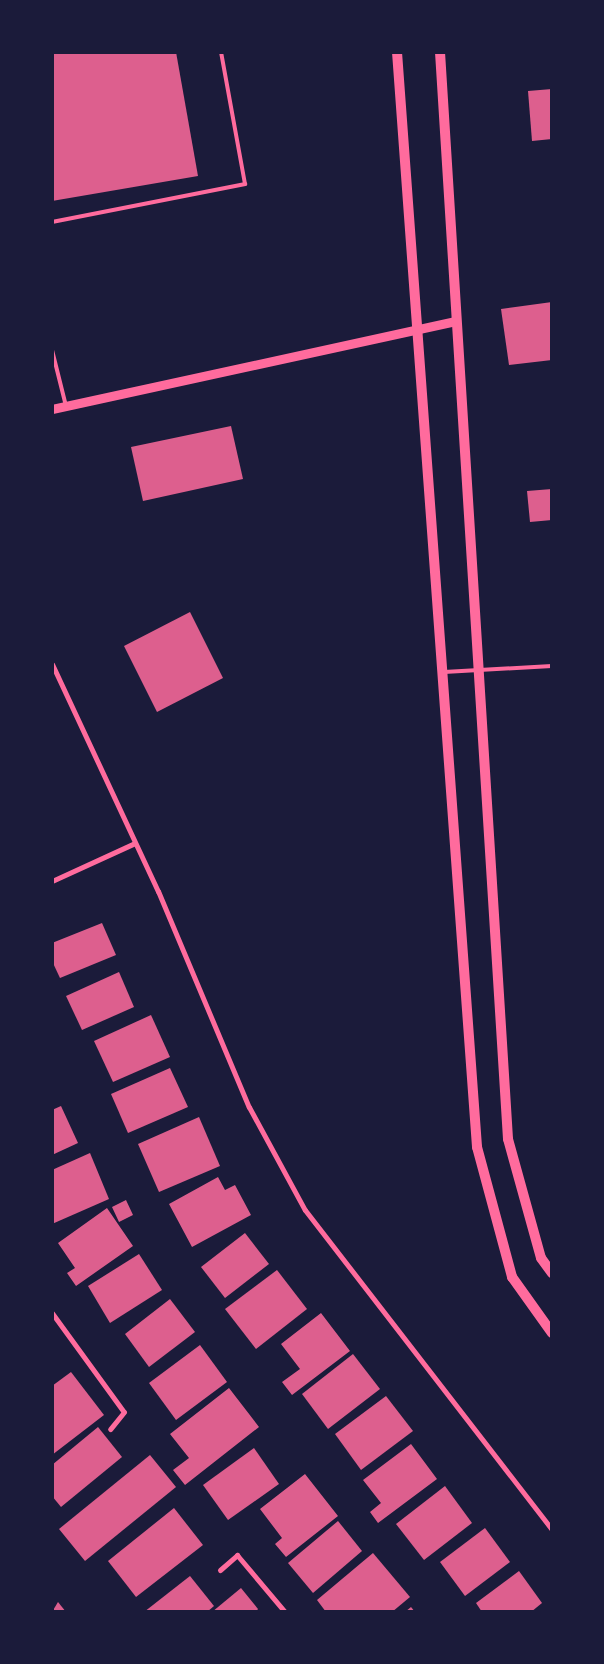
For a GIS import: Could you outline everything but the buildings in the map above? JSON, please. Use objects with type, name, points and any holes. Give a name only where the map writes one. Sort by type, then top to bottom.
[{"type":"main road","points":[[397,52],[477,1147],[512,1277],[552,1333]]},
{"type":"main road","points":[[440,52],[508,1139],[540,1258],[552,1273]]},
{"type":"street","points":[[52,408],[456,321]]},
{"type":"street","points":[[52,664],[135,843],[249,1107],[305,1210],[484,1446],[552,1530]]},
{"type":"street","points":[[52,880],[135,843]]},
{"type":"street","points":[[52,1313],[124,1412],[110,1429]]},
{"type":"street","points":[[220,1570],[237,1555],[285,1612]]},
{"type":"lane","points":[[52,222],[245,184],[220,52]]},
{"type":"lane","points":[[52,350],[66,406]]},
{"type":"lane","points":[[441,672],[552,666]]}]
